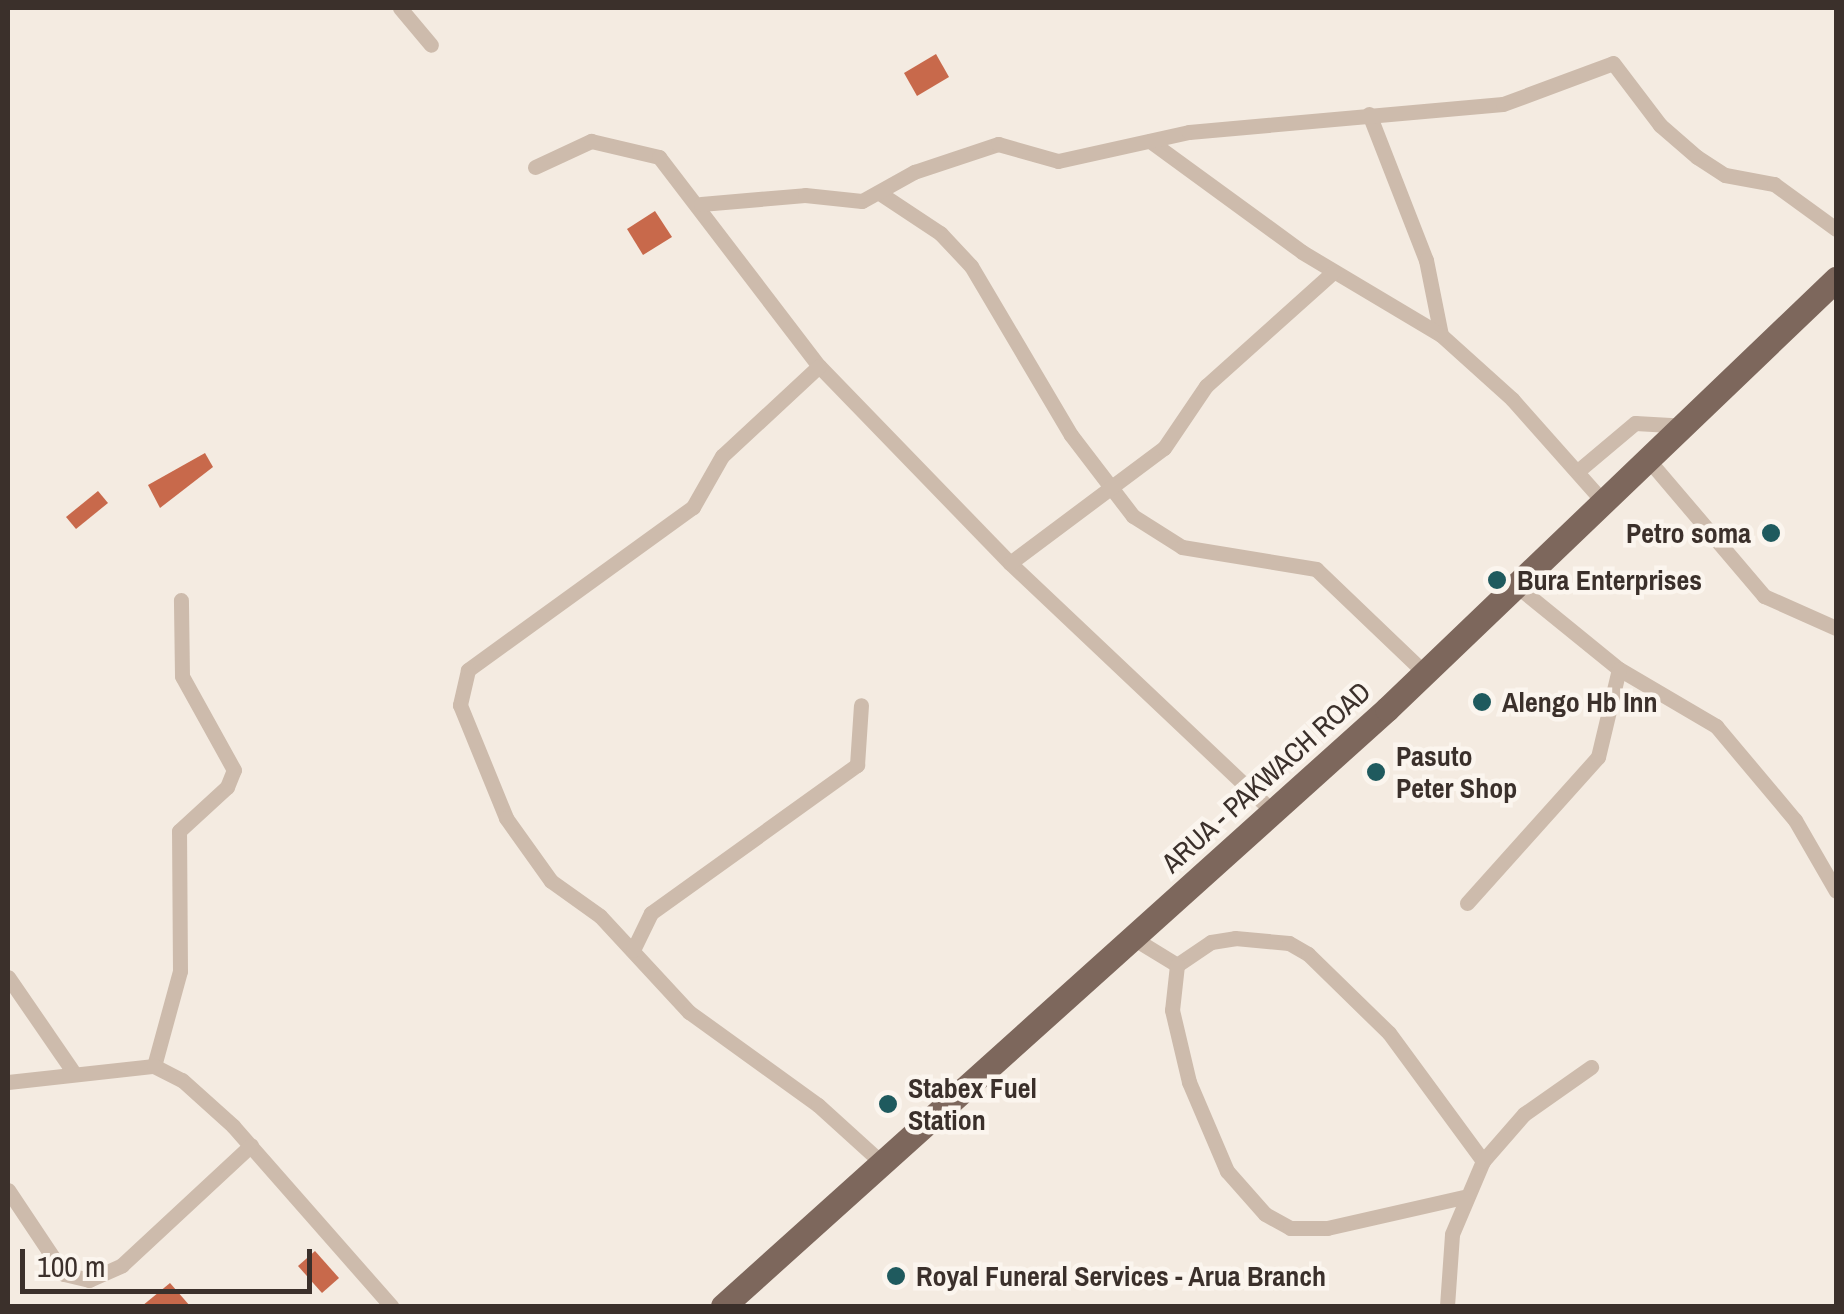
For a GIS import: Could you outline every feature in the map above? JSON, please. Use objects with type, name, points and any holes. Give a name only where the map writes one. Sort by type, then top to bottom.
[{"type":"main road","name":"ARUA - PAKWACH ROAD","points":[[723,1306],[1425,673],[1651,463],[1836,278]]},
{"type":"street","points":[[400,8],[431,45]]},
{"type":"street","points":[[701,204],[806,195],[848,203],[881,194],[914,172],[993,145],[1058,161],[1150,141],[1369,114],[1503,104],[1613,63],[1660,125],[1697,157],[1725,175],[1774,184],[1836,228]]},
{"type":"street","points":[[1369,114],[1426,260],[1441,335]]},
{"type":"street","points":[[535,167],[591,141],[632,146],[659,158],[701,204],[761,297],[819,366],[1010,563],[1273,812]]},
{"type":"street","points":[[1150,141],[1333,272],[1441,335],[1579,470],[1606,505]]},
{"type":"street","points":[[881,194],[940,233],[971,266],[1110,488],[1146,527],[1182,546],[1294,561],[1326,575],[1425,673]]},
{"type":"street","points":[[1010,563],[1170,442],[1206,386],[1333,272]]},
{"type":"street","points":[[819,366],[722,456],[693,507],[546,610],[461,683],[473,746],[506,818],[552,881],[633,950],[690,1012],[818,1104],[882,1163]]},
{"type":"street","points":[[1579,470],[1635,423],[1688,426]]},
{"type":"street","points":[[1651,463],[1764,596],[1836,628]]},
{"type":"street","points":[[1518,586],[1619,668],[1725,735],[1795,820],[1836,891]]},
{"type":"street","points":[[154,1066],[180,971],[179,830],[227,787],[234,770],[182,676],[181,600]]},
{"type":"street","points":[[1468,903],[1598,757],[1619,668]]},
{"type":"street","points":[[633,950],[650,913],[857,764],[862,705]]},
{"type":"street","points":[[1133,938],[1176,965]]},
{"type":"street","points":[[1176,965],[1211,942],[1236,938],[1289,942],[1308,954],[1389,1034],[1483,1161]]},
{"type":"street","points":[[1176,965],[1172,1010],[1190,1082],[1227,1172],[1266,1214],[1290,1228],[1328,1228],[1464,1197]]},
{"type":"street","points":[[8,977],[72,1070]]},
{"type":"street","points":[[8,1082],[72,1070],[154,1066],[189,1084],[251,1145],[392,1306]]},
{"type":"street","points":[[1447,1306],[1464,1197],[1483,1161],[1524,1114],[1591,1067]]},
{"type":"street","points":[[8,1190],[64,1274],[89,1280],[122,1264],[251,1145]]},
{"type":"building","points":[[936,54],[949,77],[917,96],[904,73]]},
{"type":"building","points":[[655,211],[672,237],[643,255],[627,229]]},
{"type":"building","points":[[205,453],[213,467],[160,508],[148,485]]},
{"type":"building","points":[[98,491],[108,503],[76,529],[66,517]]},
{"type":"building","points":[[315,1251],[339,1278],[322,1293],[298,1266]]},
{"type":"building","points":[[170,1283],[190,1306],[142,1306]]},
{"type":"place","name":"Petro soma","points":[[1771,533]]},
{"type":"place","name":"Bura Enterprises","points":[[1497,580]]},
{"type":"place","name":"Alengo Hb Inn","points":[[1482,702]]},
{"type":"place","name":"Pasuto Peter Shop","points":[[1376,772]]},
{"type":"place","name":"Stabex Fuel Station","points":[[888,1104]]},
{"type":"place","name":"Royal Funeral Services - Arua Branch","points":[[896,1276]]}]
